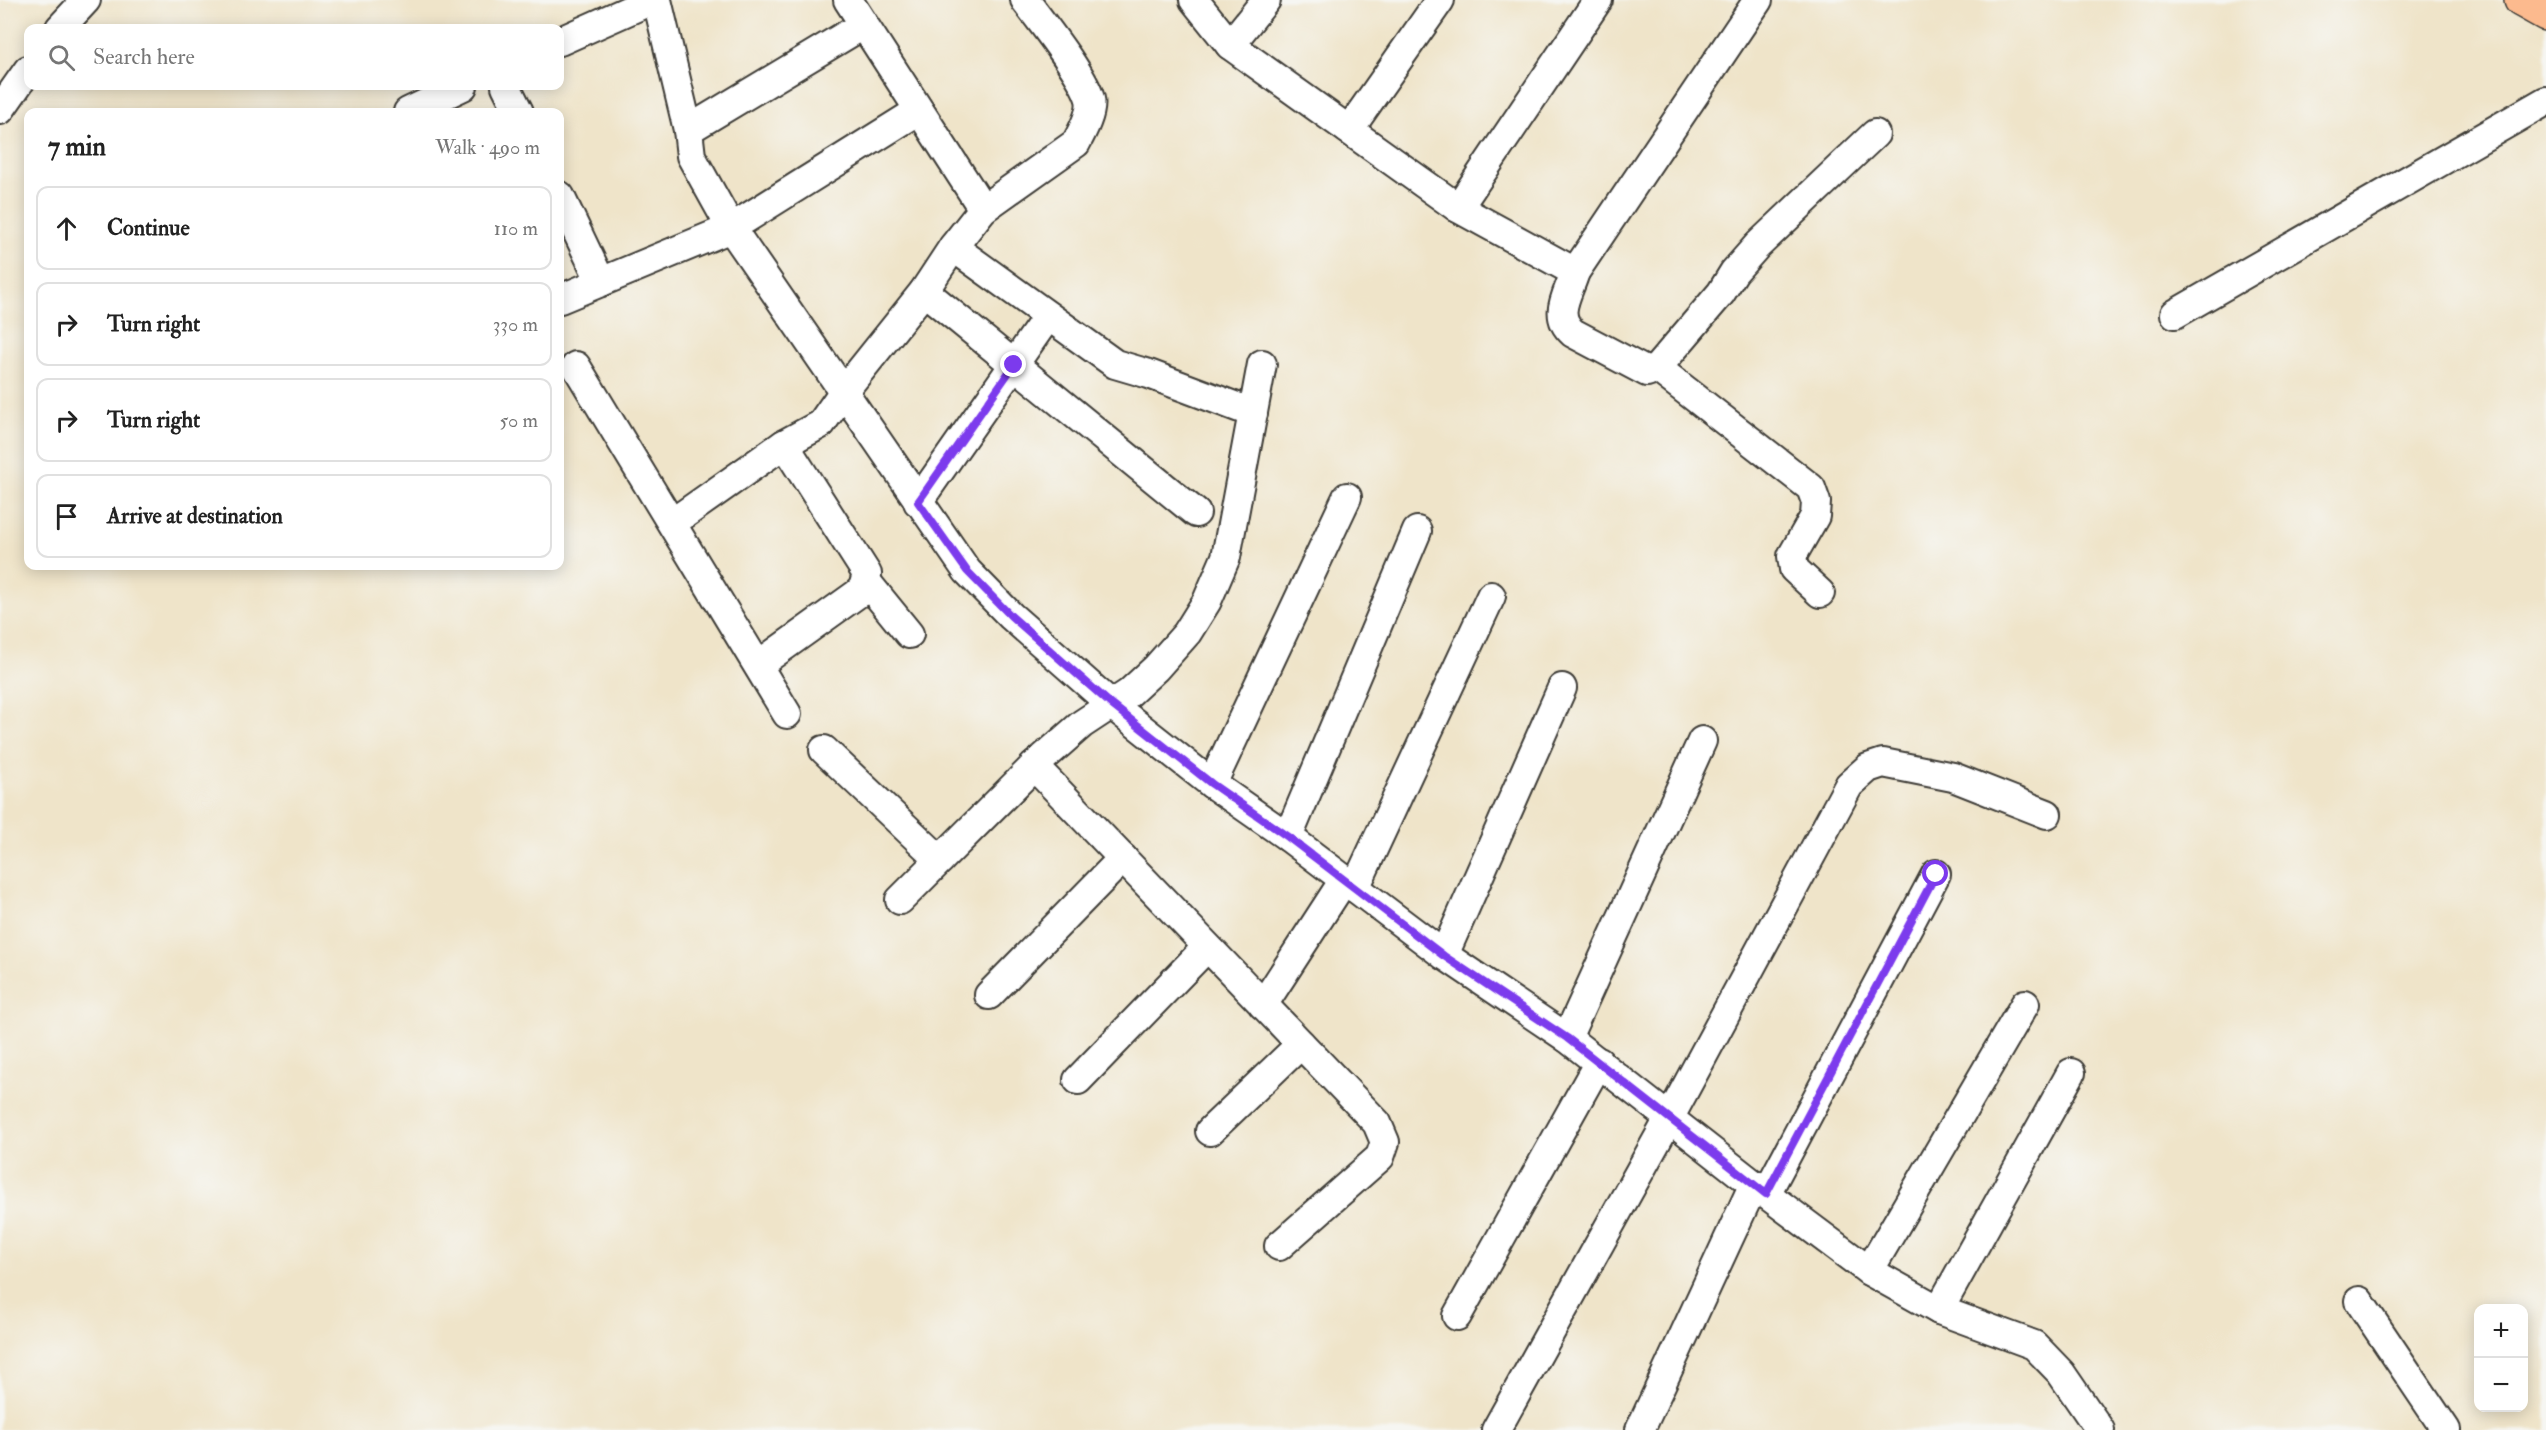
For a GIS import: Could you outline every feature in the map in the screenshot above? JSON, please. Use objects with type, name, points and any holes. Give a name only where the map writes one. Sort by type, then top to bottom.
[{"type":"main road","points":[[2520,0],[2546,14]]},
{"type":"street","points":[[64,24],[86,0]]},
{"type":"street","points":[[564,39],[655,0],[688,130],[692,156],[731,228],[967,571],[1011,616],[1112,705],[1212,784],[1288,837],[1444,956],[1567,1038],[1869,1271],[1938,1310],[2034,1345],[2061,1373],[2100,1430]]},
{"type":"street","points":[[848,0],[982,209]]},
{"type":"street","points":[[672,523],[784,444],[821,424],[844,390],[924,291],[982,209],[1076,143],[1084,128],[1090,100],[1077,75],[1025,0]]},
{"type":"street","points":[[1194,0],[1230,45],[1458,208],[1575,272]]},
{"type":"street","points":[[1230,45],[1266,0]]},
{"type":"street","points":[[1349,130],[1440,0]]},
{"type":"street","points":[[1458,208],[1598,0]]},
{"type":"street","points":[[1758,0],[1575,272],[1561,313],[1564,325],[1573,333],[1647,372],[1657,368],[1721,293],[1734,272],[1757,246],[1875,134]]},
{"type":"street","points":[[688,130],[863,25]]},
{"type":"street","points":[[0,110],[24,76]]},
{"type":"street","points":[[416,108],[455,90]]},
{"type":"street","points":[[508,90],[517,108]]},
{"type":"street","points":[[2175,314],[2546,101]]},
{"type":"street","points":[[564,297],[731,228],[918,111]]},
{"type":"street","points":[[564,204],[601,282]]},
{"type":"street","points":[[953,247],[1115,364],[1149,374],[1253,413]]},
{"type":"street","points":[[924,291],[1196,513]]},
{"type":"street","points":[[918,502],[1048,316]]},
{"type":"street","points":[[900,900],[1034,766],[1082,724],[1112,705],[1156,668],[1187,633],[1207,601],[1226,557],[1262,364]]},
{"type":"street","points":[[576,366],[787,714]]},
{"type":"street","points":[[1657,368],[1811,488],[1816,502],[1815,516],[1792,556],[1794,569],[1820,593]]},
{"type":"street","points":[[758,664],[856,594],[863,588],[867,574],[784,444]]},
{"type":"street","points":[[1212,784],[1347,497]]},
{"type":"street","points":[[1288,837],[1417,531]]},
{"type":"street","points":[[866,581],[909,634]]},
{"type":"street","points":[[1263,1005],[1350,884],[1491,596]]},
{"type":"street","points":[[1444,956],[1562,688]]},
{"type":"street","points":[[1567,1038],[1702,741]]},
{"type":"street","points":[[824,750],[940,860]]},
{"type":"street","points":[[1496,1430],[1670,1117],[1849,785],[1868,768],[1883,762],[1953,777],[2047,814]]},
{"type":"street","points":[[1034,766],[1377,1123],[1384,1142],[1380,1157],[1279,1246]]},
{"type":"street","points":[[989,995],[1123,858]]},
{"type":"street","points":[[1640,1430],[1760,1189],[1936,874]]},
{"type":"street","points":[[1078,1080],[1208,947]]},
{"type":"street","points":[[1869,1271],[2025,1004]]},
{"type":"street","points":[[1210,1131],[1301,1044]]},
{"type":"street","points":[[1457,1316],[1599,1062]]},
{"type":"street","points":[[1938,1310],[2071,1073]]},
{"type":"street","points":[[2359,1301],[2446,1430]]},
{"type":"route","points":[[1014,365],[918,502],[967,571],[1011,616],[1112,705],[1212,784],[1288,837],[1444,956],[1567,1038],[1766,1194],[1936,874]]}]
